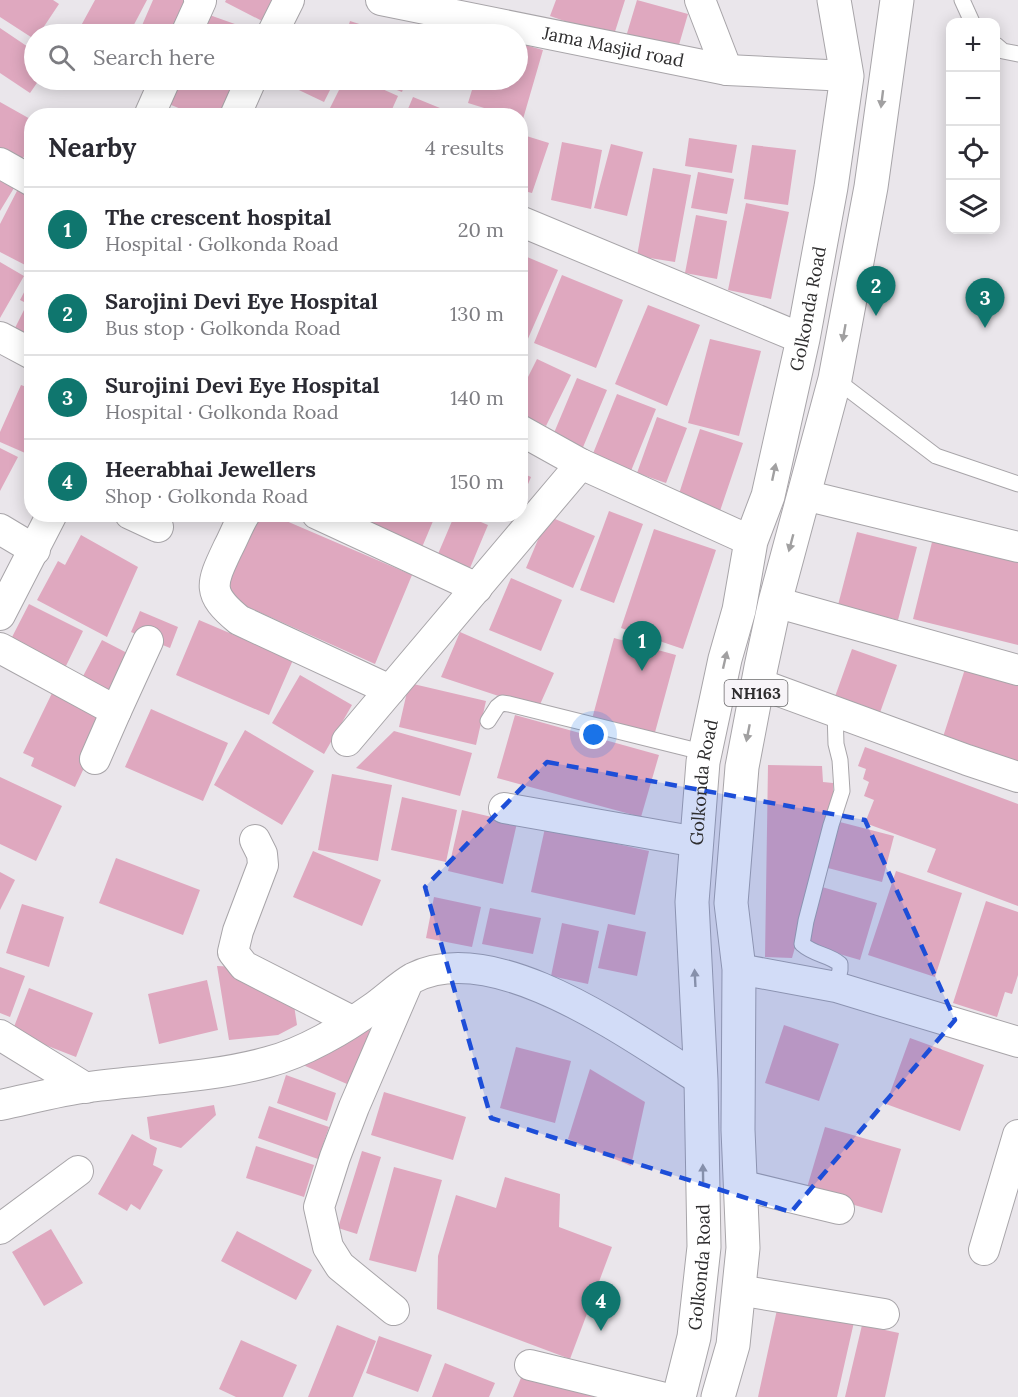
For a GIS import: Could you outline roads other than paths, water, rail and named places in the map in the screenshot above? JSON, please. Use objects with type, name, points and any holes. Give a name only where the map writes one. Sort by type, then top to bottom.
[{"type":"highway","name":"Golkonda Road","points":[[679,1397],[694,1337],[704,1246],[701,1080],[692,903],[703,762],[725,659],[739,610],[751,541],[768,496],[803,339],[831,187],[847,76],[834,0]]},
{"type":"highway","points":[[847,76],[851,0]]},
{"type":"highway","points":[[887,62],[889,0]]},
{"type":"highway","name":"Golkonda Road","points":[[718,1397],[733,1345],[743,1248],[738,1130],[739,969],[731,903],[742,767],[775,602],[835,378],[871,187],[897,0]]},
{"type":"street","points":[[191,24],[201,1],[199,0]]},
{"type":"street","points":[[278,24],[289,0]]},
{"type":"street","name":"Jama Masjid road","points":[[381,0],[500,24]]},
{"type":"street","points":[[700,0],[727,70]]},
{"type":"street","name":"Jama Masjid road","points":[[528,30],[727,70],[847,76]]},
{"type":"street","points":[[153,108],[161,90]]},
{"type":"street","points":[[244,108],[249,90]]},
{"type":"street","points":[[0,163],[24,176]]},
{"type":"street","points":[[528,224],[803,339]]},
{"type":"street","points":[[0,337],[24,350]]},
{"type":"street","points":[[528,435],[580,464],[751,541]]},
{"type":"street","points":[[347,741],[580,464]]},
{"type":"street","points":[[804,495],[1018,547]]},
{"type":"street","points":[[0,615],[48,522]]},
{"type":"street","points":[[147,522],[158,527]]},
{"type":"street","points":[[241,522],[215,575],[213,586],[224,608],[239,621],[390,690]]},
{"type":"street","points":[[334,522],[477,588]]},
{"type":"street","points":[[0,529],[35,550]]},
{"type":"street","points":[[775,602],[1018,670]]},
{"type":"street","points":[[95,759],[148,641]]},
{"type":"street","points":[[0,648],[116,711]]},
{"type":"street","points":[[757,683],[1018,777]]},
{"type":"street","points":[[504,808],[697,842]]},
{"type":"street","points":[[255,840],[262,854],[263,865],[238,931],[233,952],[244,966],[352,1021]]},
{"type":"street","points":[[0,1105],[86,1088],[222,1072],[270,1062],[305,1048],[371,1010],[409,981],[439,969],[479,969],[513,976],[546,989],[600,1018],[701,1080]]},
{"type":"street","points":[[739,969],[836,987],[1018,1042]]},
{"type":"street","points":[[394,1310],[340,1266],[328,1247],[319,1207],[354,1107],[409,981]]},
{"type":"street","points":[[0,1035],[86,1088]]},
{"type":"street","points":[[984,1250],[1018,1135]]},
{"type":"street","points":[[0,1229],[78,1171]]},
{"type":"street","points":[[740,1185],[839,1209]]},
{"type":"street","points":[[738,1290],[884,1314]]},
{"type":"street","points":[[530,1365],[661,1397]]},
{"type":"lane","points":[[962,0],[970,18]]},
{"type":"lane","points":[[1000,48],[1018,54]]},
{"type":"lane","points":[[835,378],[936,456],[1018,484]]},
{"type":"lane","points":[[488,721],[497,707],[502,703],[509,704],[706,753]]},
{"type":"lane","points":[[835,712],[836,744],[840,760],[842,791],[817,878],[802,944],[808,950],[832,958],[840,964],[836,987]]},
{"type":"place","name":"Sarojini Devi Eye Hospital","points":[[876,316]]},
{"type":"place","name":"Surojini Devi Eye Hospital","points":[[985,328]]},
{"type":"place","name":"The crescent hospital","points":[[642,671]]},
{"type":"place","name":"Heerabhai Jewellers","points":[[601,1331]]}]
